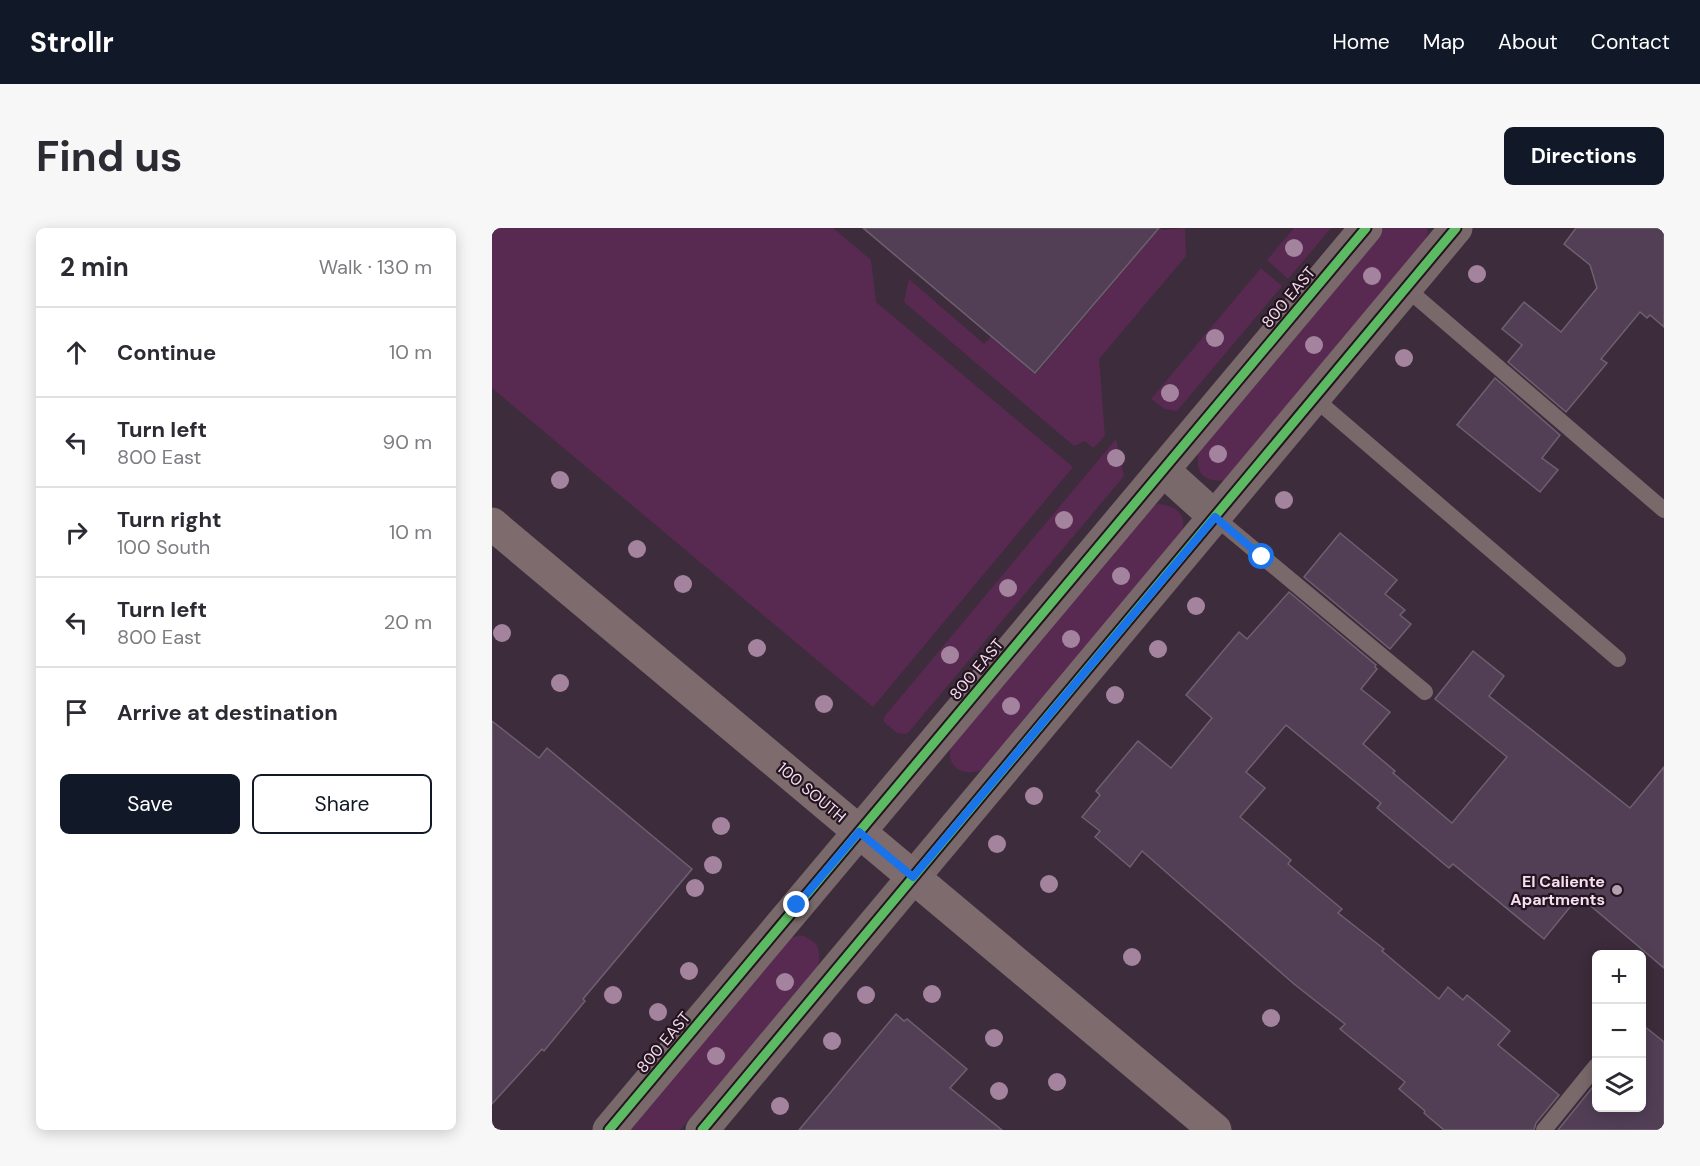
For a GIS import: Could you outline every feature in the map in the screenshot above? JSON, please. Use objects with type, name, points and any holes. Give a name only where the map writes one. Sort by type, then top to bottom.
[{"type":"main road","name":"100 SOUTH","points":[[492,524],[1215,1130]]},
{"type":"street","name":"800 EAST","points":[[609,1130],[1366,228]]},
{"type":"street","points":[[702,1130],[1456,228]]},
{"type":"street","points":[[1163,470],[1215,517]]},
{"type":"lane","points":[[1406,288],[1664,510]]},
{"type":"lane","points":[[1314,398],[1618,659]]},
{"type":"lane","points":[[1215,517],[1425,692]]},
{"type":"lane","points":[[1544,1130],[1592,1071]]},
{"type":"shaded area","points":[[492,228],[833,228],[871,260],[876,302],[1073,467],[873,707],[492,388]]},
{"type":"shaded area","points":[[1160,228],[1163,230],[1185,228],[1186,256],[1099,359],[1105,436],[1093,448],[1085,441],[1074,446],[904,302],[909,279],[984,344],[991,337],[1036,374]]},
{"type":"shaded area","points":[[1294,228],[1331,228],[1288,279],[1267,260]]},
{"type":"shaded area","points":[[1384,228],[1427,228],[1428,233],[1424,242],[1225,480],[1210,480],[1205,477],[1199,468],[1200,448]]},
{"type":"shaded area","points":[[1261,268],[1282,286],[1177,411],[1165,409],[1151,399]]},
{"type":"shaded area","points":[[1116,439],[1124,476],[907,734],[897,733],[884,722],[884,717]]},
{"type":"shaded area","points":[[1158,504],[1175,509],[1182,517],[1181,535],[983,769],[969,772],[957,769],[951,759],[952,746],[1149,509]]},
{"type":"shaded area","points":[[800,935],[814,942],[819,949],[818,966],[680,1130],[628,1130],[791,938]]},
{"type":"building","points":[[863,228],[1159,228],[1035,373]]},
{"type":"building","points":[[1576,228],[1664,228],[1664,327],[1650,315],[1647,318],[1640,312],[1601,359],[1607,363],[1566,412],[1508,362],[1522,345],[1502,329],[1524,302],[1561,332],[1597,288],[1590,265],[1564,244]]},
{"type":"building","points":[[1495,378],[1560,435],[1542,458],[1558,470],[1540,492],[1457,425]]},
{"type":"building","points":[[1340,533],[1397,580],[1385,594],[1405,610],[1400,615],[1411,624],[1390,649],[1304,577]]},
{"type":"building","points":[[1289,592],[1376,665],[1377,669],[1361,689],[1390,712],[1363,744],[1452,823],[1507,757],[1435,699],[1473,651],[1504,676],[1489,696],[1630,808],[1664,767],[1664,968],[1646,953],[1646,950],[1643,950],[1579,896],[1544,939],[1453,864],[1449,868],[1377,808],[1381,803],[1286,725],[1246,772],[1265,788],[1240,817],[1291,860],[1288,864],[1342,909],[1338,913],[1384,949],[1382,951],[1439,999],[1448,987],[1463,1000],[1467,995],[1510,1031],[1498,1045],[1559,1095],[1536,1123],[1534,1130],[1444,1130],[1399,1089],[1405,1082],[1340,1029],[1345,1024],[1294,984],[1142,851],[1130,867],[1095,837],[1100,831],[1082,817],[1100,795],[1096,791],[1138,741],[1171,768],[1212,718],[1186,695],[1239,632],[1247,639]]},
{"type":"building","points":[[492,721],[539,758],[547,748],[692,869],[583,999],[585,1001],[544,1051],[542,1049],[492,1104]]},
{"type":"building","points":[[896,1014],[904,1021],[907,1019],[967,1069],[950,1088],[1002,1130],[799,1130]]},
{"type":"building","points":[[1646,1028],[1664,1042],[1664,1130],[1558,1130],[1592,1088],[1592,1112],[1646,1112]]},
{"type":"cycle path","points":[[609,1130],[1366,228]]},
{"type":"cycle path","points":[[702,1130],[1456,228]]},
{"type":"place","name":"El Caliente Apartments","points":[[1617,890]]},
{"type":"route","points":[[797,905],[859,832],[913,877],[1215,517],[1262,557]]}]
